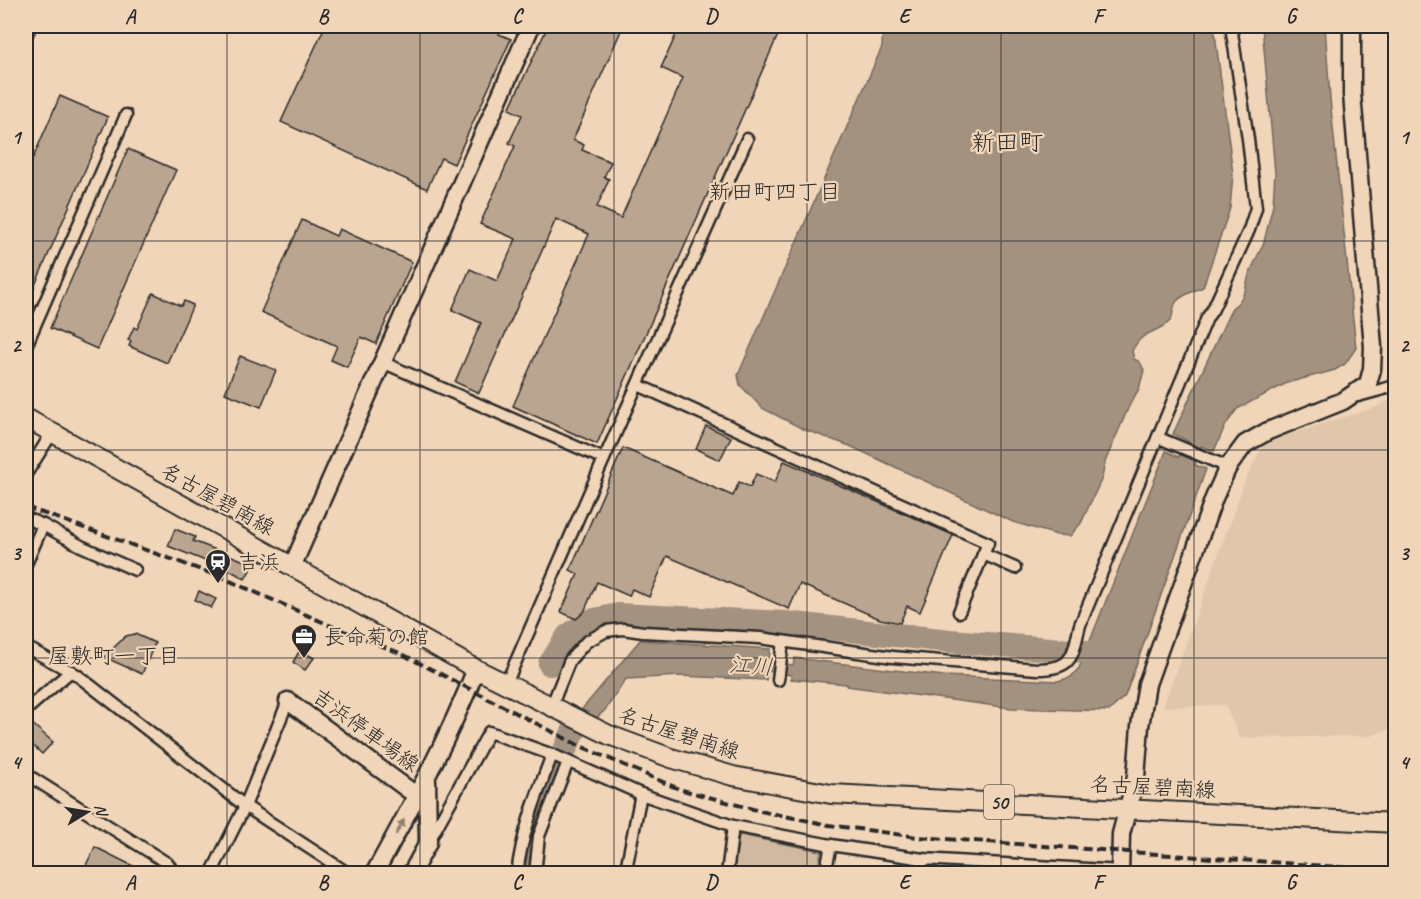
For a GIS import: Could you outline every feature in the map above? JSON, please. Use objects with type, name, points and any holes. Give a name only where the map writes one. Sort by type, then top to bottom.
[{"type":"main road","name":"名古屋碧南線","points":[[26,418],[476,669],[609,735],[671,758],[733,776],[831,794],[1395,823]]},
{"type":"street","points":[[292,567],[531,26]]},
{"type":"street","points":[[552,707],[570,660],[586,642],[606,631],[623,629],[643,633],[760,638],[893,657],[1037,669],[1051,669],[1071,659],[1080,625],[1163,440],[1207,318],[1249,230],[1256,208],[1231,26]]},
{"type":"street","points":[[1342,400],[1368,384],[1372,369],[1373,347],[1352,94],[1352,26]]},
{"type":"street","points":[[26,346],[126,115]]},
{"type":"street","points":[[506,684],[747,139]]},
{"type":"street","points":[[382,362],[604,459]]},
{"type":"street","points":[[411,873],[489,732],[552,755],[641,794],[733,826],[831,845],[923,859],[1020,869],[1121,872],[1121,834],[1136,777],[1140,726],[1147,684],[1206,520],[1222,465],[1245,444],[1268,431],[1342,400],[1391,387],[1395,382]]},
{"type":"street","points":[[638,385],[988,543],[959,612]]},
{"type":"street","points":[[26,474],[52,433]]},
{"type":"street","points":[[1163,440],[1222,465]]},
{"type":"street","points":[[26,518],[135,570]]},
{"type":"street","points":[[26,564],[43,525]]},
{"type":"street","points":[[983,554],[1016,568]]},
{"type":"street","points":[[778,680],[783,643]]},
{"type":"street","points":[[26,646],[71,671],[245,806],[349,873]]},
{"type":"street","points":[[374,873],[427,780],[456,719],[476,669]]},
{"type":"street","points":[[26,710],[71,671]]},
{"type":"street","points":[[211,873],[245,806],[288,701]]},
{"type":"street","name":"吉浜停車場線","points":[[288,701],[417,796]]},
{"type":"street","points":[[518,873],[519,857],[530,811],[552,755]]},
{"type":"street","points":[[535,873],[539,836],[567,762]]},
{"type":"street","points":[[26,774],[167,864],[176,873]]},
{"type":"street","points":[[427,780],[428,843]]},
{"type":"street","points":[[625,873],[641,794]]},
{"type":"street","points":[[726,873],[733,826]]},
{"type":"street","points":[[825,873],[831,845]]},
{"type":"street","points":[[920,873],[923,859]]},
{"type":"shaded area","points":[[1395,380],[1395,727],[1371,736],[1240,738],[1225,705],[1163,707],[1246,478],[1265,442],[1376,407],[1390,400],[1388,385]]},
{"type":"shaded area","points":[[739,835],[821,851],[817,873],[733,873]]},
{"type":"water","points":[[883,26],[1214,26],[1233,174],[1230,208],[1203,287],[1177,301],[1169,322],[1145,335],[1132,351],[1134,359],[1140,362],[1144,370],[1139,389],[1130,404],[1105,462],[1102,478],[1081,523],[1070,536],[1057,535],[1013,522],[850,446],[803,429],[762,408],[740,385],[738,375],[882,47]]},
{"type":"water","points":[[1262,26],[1325,26],[1330,99],[1356,348],[1345,364],[1335,370],[1287,383],[1237,409],[1225,426],[1214,451],[1201,446],[1195,465],[1206,469],[1125,696],[1109,711],[1011,708],[847,686],[847,684],[791,679],[791,675],[768,671],[766,680],[681,676],[626,679],[606,709],[580,734],[569,751],[559,746],[583,708],[640,640],[770,649],[769,662],[793,665],[795,658],[944,676],[1058,681],[1071,677],[1079,668],[1166,451],[1179,457],[1188,441],[1173,434],[1232,308],[1239,302],[1245,291],[1249,275],[1264,242],[1273,205],[1275,172]]},
{"type":"building","points":[[26,26],[37,28],[33,37],[26,34]]},
{"type":"building","points":[[325,26],[490,26],[500,30],[499,34],[511,39],[454,164],[441,158],[427,189],[281,122]]},
{"type":"building","points":[[548,26],[623,26],[573,140],[584,145],[582,150],[611,162],[604,177],[609,179],[597,207],[621,218],[683,78],[661,68],[680,26],[782,26],[597,444],[513,406],[589,234],[556,219],[479,393],[455,382],[481,323],[452,310],[470,269],[497,281],[516,239],[480,224],[515,146],[509,143],[522,115],[509,109]]},
{"type":"building","points":[[60,96],[108,117],[26,306],[26,174]]},
{"type":"building","points":[[128,149],[176,170],[97,349],[50,328]]},
{"type":"building","points":[[302,220],[336,236],[339,229],[412,262],[376,344],[361,337],[347,367],[331,360],[337,346],[261,312]]},
{"type":"building","points":[[153,293],[181,306],[184,301],[193,305],[167,363],[129,346],[131,341],[128,340],[134,327],[137,329]]},
{"type":"building","points":[[240,356],[276,370],[261,407],[225,393]]},
{"type":"building","points":[[706,426],[731,437],[720,460],[696,449]]},
{"type":"building","points":[[623,448],[733,496],[739,482],[750,487],[756,474],[775,482],[784,461],[953,535],[920,612],[907,606],[900,623],[880,619],[800,584],[789,609],[667,556],[649,597],[632,589],[629,596],[597,582],[584,612],[576,619],[561,612],[578,574],[570,570]]},
{"type":"building","points":[[175,529],[195,537],[193,541],[242,560],[252,567],[245,579],[168,546]]},
{"type":"building","points":[[199,591],[216,599],[211,608],[195,600]]},
{"type":"building","points":[[135,634],[155,643],[142,674],[104,657],[126,636]]},
{"type":"building","points":[[300,650],[314,658],[305,670],[293,662]]},
{"type":"building","points":[[30,722],[53,742],[42,754],[26,739],[26,727]]},
{"type":"building","points":[[95,847],[147,873],[82,873]]},
{"type":"waterway","points":[[550,664],[568,636],[590,621],[618,615],[786,623],[950,641],[1113,654]]},
{"type":"waterway","name":"江川","points":[[527,874],[532,835],[557,768],[573,732],[581,722]]},
{"type":"railway","points":[[26,507],[221,577],[336,628],[400,653],[578,745],[679,789],[760,811],[829,825],[918,837],[1396,871]]},
{"type":"place","name":"吉浜","points":[[218,585]]},
{"type":"place","name":"長命菊の館","points":[[304,660]]},
{"type":"district","name":"新田町","points":[[1007,142]]},
{"type":"district","name":"新田町四丁目","points":[[775,191]]},
{"type":"district","name":"屋敷町一丁目","points":[[114,655]]}]
